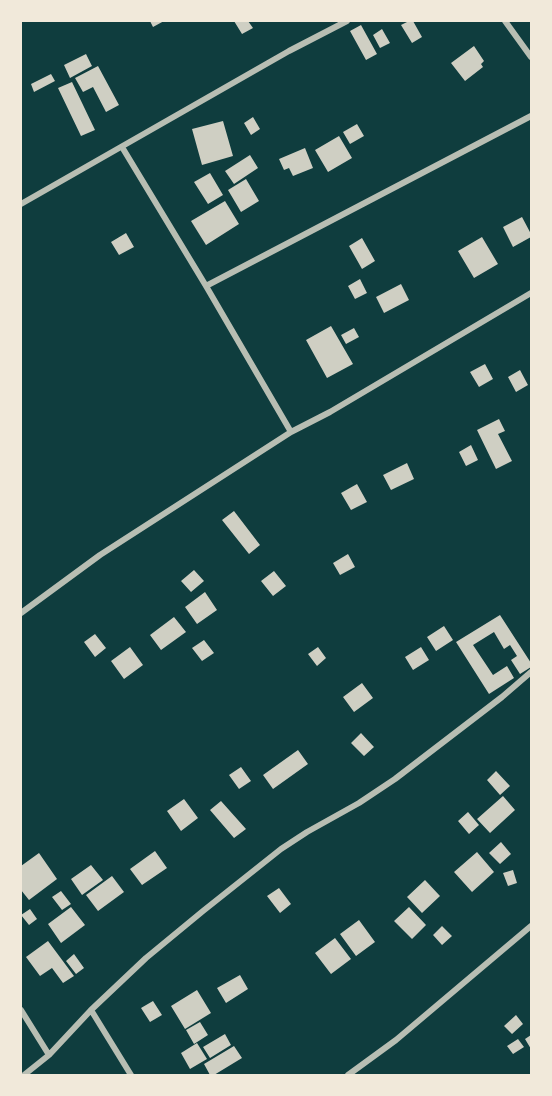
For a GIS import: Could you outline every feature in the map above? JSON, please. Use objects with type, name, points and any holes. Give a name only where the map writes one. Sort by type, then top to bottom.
[{"type":"street","points":[[21,204],[289,51],[347,21]]},
{"type":"street","points":[[505,21],[531,57]]},
{"type":"street","points":[[206,286],[531,116]]},
{"type":"street","points":[[122,147],[291,432]]},
{"type":"street","points":[[21,613],[100,555],[291,432],[330,412],[531,293]]},
{"type":"street","points":[[24,1075],[49,1055],[91,1010],[146,958],[281,849],[395,779],[531,672]]},
{"type":"street","points":[[348,1075],[396,1040],[531,926]]},
{"type":"street","points":[[21,1010],[49,1055]]},
{"type":"street","points":[[91,1010],[130,1075]]},
{"type":"building","points":[[150,21],[164,21],[153,27]]},
{"type":"building","points":[[234,21],[248,21],[253,28],[242,34]]},
{"type":"building","points":[[413,21],[422,37],[412,43],[401,25]]},
{"type":"building","points":[[361,25],[377,54],[366,60],[350,31]]},
{"type":"building","points":[[382,29],[390,43],[380,48],[373,35]]},
{"type":"building","points":[[474,46],[484,61],[481,64],[483,67],[465,81],[451,63]]},
{"type":"building","points":[[86,54],[92,66],[70,78],[64,65]]},
{"type":"building","points":[[98,66],[119,105],[106,112],[93,87],[83,92],[75,78]]},
{"type":"building","points":[[51,74],[55,81],[34,92],[31,84]]},
{"type":"building","points":[[72,82],[95,130],[81,136],[58,88]]},
{"type":"building","points":[[253,117],[260,129],[251,135],[244,123]]},
{"type":"building","points":[[223,121],[233,156],[202,165],[192,129]]},
{"type":"building","points":[[357,124],[364,136],[350,144],[343,132]]},
{"type":"building","points":[[339,136],[352,158],[328,172],[315,150]]},
{"type":"building","points":[[305,148],[313,168],[293,176],[289,168],[284,170],[279,159]]},
{"type":"building","points":[[250,155],[258,168],[234,184],[225,171]]},
{"type":"building","points":[[210,173],[223,195],[208,204],[194,182]]},
{"type":"building","points":[[246,179],[259,201],[241,212],[228,190]]},
{"type":"building","points":[[225,201],[239,224],[206,245],[191,221]]},
{"type":"building","points":[[522,217],[531,237],[513,247],[503,227]]},
{"type":"building","points":[[126,233],[134,247],[119,255],[111,242]]},
{"type":"building","points":[[482,237],[498,264],[474,278],[458,251]]},
{"type":"building","points":[[362,238],[375,261],[362,269],[349,246]]},
{"type":"building","points":[[360,279],[367,293],[355,299],[348,286]]},
{"type":"building","points":[[401,284],[409,300],[384,313],[376,297]]},
{"type":"building","points":[[331,326],[353,364],[327,378],[306,340]]},
{"type":"building","points":[[354,328],[359,337],[346,344],[341,335]]},
{"type":"building","points":[[485,364],[493,379],[479,387],[470,372]]},
{"type":"building","points":[[520,370],[528,385],[516,392],[508,377]]},
{"type":"building","points":[[499,419],[505,431],[498,434],[512,461],[496,469],[477,430]]},
{"type":"building","points":[[471,445],[478,460],[466,466],[459,452]]},
{"type":"building","points":[[407,463],[414,479],[391,490],[383,475]]},
{"type":"building","points":[[357,484],[367,502],[351,510],[341,493]]},
{"type":"building","points":[[234,511],[260,545],[249,554],[222,520]]},
{"type":"building","points":[[348,554],[355,567],[340,575],[333,563]]},
{"type":"building","points":[[194,570],[204,581],[191,592],[181,581]]},
{"type":"building","points":[[274,571],[286,586],[273,596],[261,581]]},
{"type":"building","points":[[205,592],[217,610],[197,624],[185,607]]},
{"type":"building","points":[[500,615],[531,663],[531,667],[520,674],[511,660],[517,656],[510,645],[504,649],[494,632],[473,645],[493,675],[507,666],[514,678],[489,694],[456,642]]},
{"type":"building","points":[[174,617],[186,632],[161,650],[150,635]]},
{"type":"building","points":[[444,626],[453,640],[436,651],[427,637]]},
{"type":"building","points":[[95,634],[106,648],[95,657],[84,642]]},
{"type":"building","points":[[204,640],[214,653],[202,661],[192,648]]},
{"type":"building","points":[[130,647],[143,665],[124,679],[111,661]]},
{"type":"building","points":[[318,647],[326,658],[317,666],[308,654]]},
{"type":"building","points":[[421,647],[429,660],[413,670],[405,657]]},
{"type":"building","points":[[362,683],[373,698],[354,712],[343,697]]},
{"type":"building","points":[[361,733],[374,747],[364,756],[351,743]]},
{"type":"building","points":[[298,750],[308,764],[273,789],[263,775]]},
{"type":"building","points":[[241,767],[251,781],[239,789],[229,775]]},
{"type":"building","points":[[496,771],[510,786],[500,795],[487,780]]},
{"type":"building","points":[[503,796],[515,810],[490,833],[477,819]]},
{"type":"building","points":[[184,799],[198,818],[181,831],[167,811]]},
{"type":"building","points":[[221,801],[246,829],[234,838],[210,810]]},
{"type":"building","points":[[468,812],[479,825],[469,834],[458,821]]},
{"type":"building","points":[[501,842],[511,854],[500,864],[489,853]]},
{"type":"building","points":[[155,851],[167,868],[142,885],[130,869]]},
{"type":"building","points":[[477,852],[494,872],[472,892],[454,872]]},
{"type":"building","points":[[39,853],[57,879],[29,900],[21,890],[21,866]]},
{"type":"building","points":[[91,865],[103,880],[82,895],[71,879]]},
{"type":"building","points":[[513,870],[517,883],[508,886],[503,873]]},
{"type":"building","points":[[112,876],[124,892],[98,911],[86,895]]},
{"type":"building","points":[[425,880],[440,896],[422,913],[407,897]]},
{"type":"building","points":[[279,888],[291,904],[280,913],[267,896]]},
{"type":"building","points":[[61,891],[71,904],[62,910],[52,897]]},
{"type":"building","points":[[71,907],[85,925],[61,943],[48,924]]},
{"type":"building","points":[[409,907],[426,925],[412,939],[394,921]]},
{"type":"building","points":[[30,909],[37,919],[29,925],[21,915]]},
{"type":"building","points":[[359,920],[375,942],[356,956],[340,934]]},
{"type":"building","points":[[442,926],[452,936],[442,945],[433,935]]},
{"type":"building","points":[[335,938],[351,959],[331,974],[315,953]]},
{"type":"building","points":[[48,941],[74,976],[63,983],[52,968],[40,976],[26,957]]},
{"type":"building","points":[[74,954],[84,968],[76,974],[66,961]]},
{"type":"building","points":[[240,975],[248,989],[226,1003],[217,988]]},
{"type":"building","points":[[197,990],[211,1013],[185,1029],[171,1006]]},
{"type":"building","points":[[153,1001],[162,1015],[150,1022],[141,1008]]},
{"type":"building","points":[[516,1015],[523,1024],[512,1034],[504,1026]]},
{"type":"building","points":[[200,1022],[208,1035],[194,1044],[186,1030]]},
{"type":"building","points":[[225,1034],[231,1045],[210,1058],[203,1047]]},
{"type":"building","points":[[531,1035],[531,1049],[525,1039]]},
{"type":"building","points":[[518,1039],[524,1047],[513,1054],[507,1046]]},
{"type":"building","points":[[197,1043],[207,1059],[190,1069],[181,1053]]},
{"type":"building","points":[[234,1046],[242,1058],[214,1075],[210,1075],[204,1064]]}]
